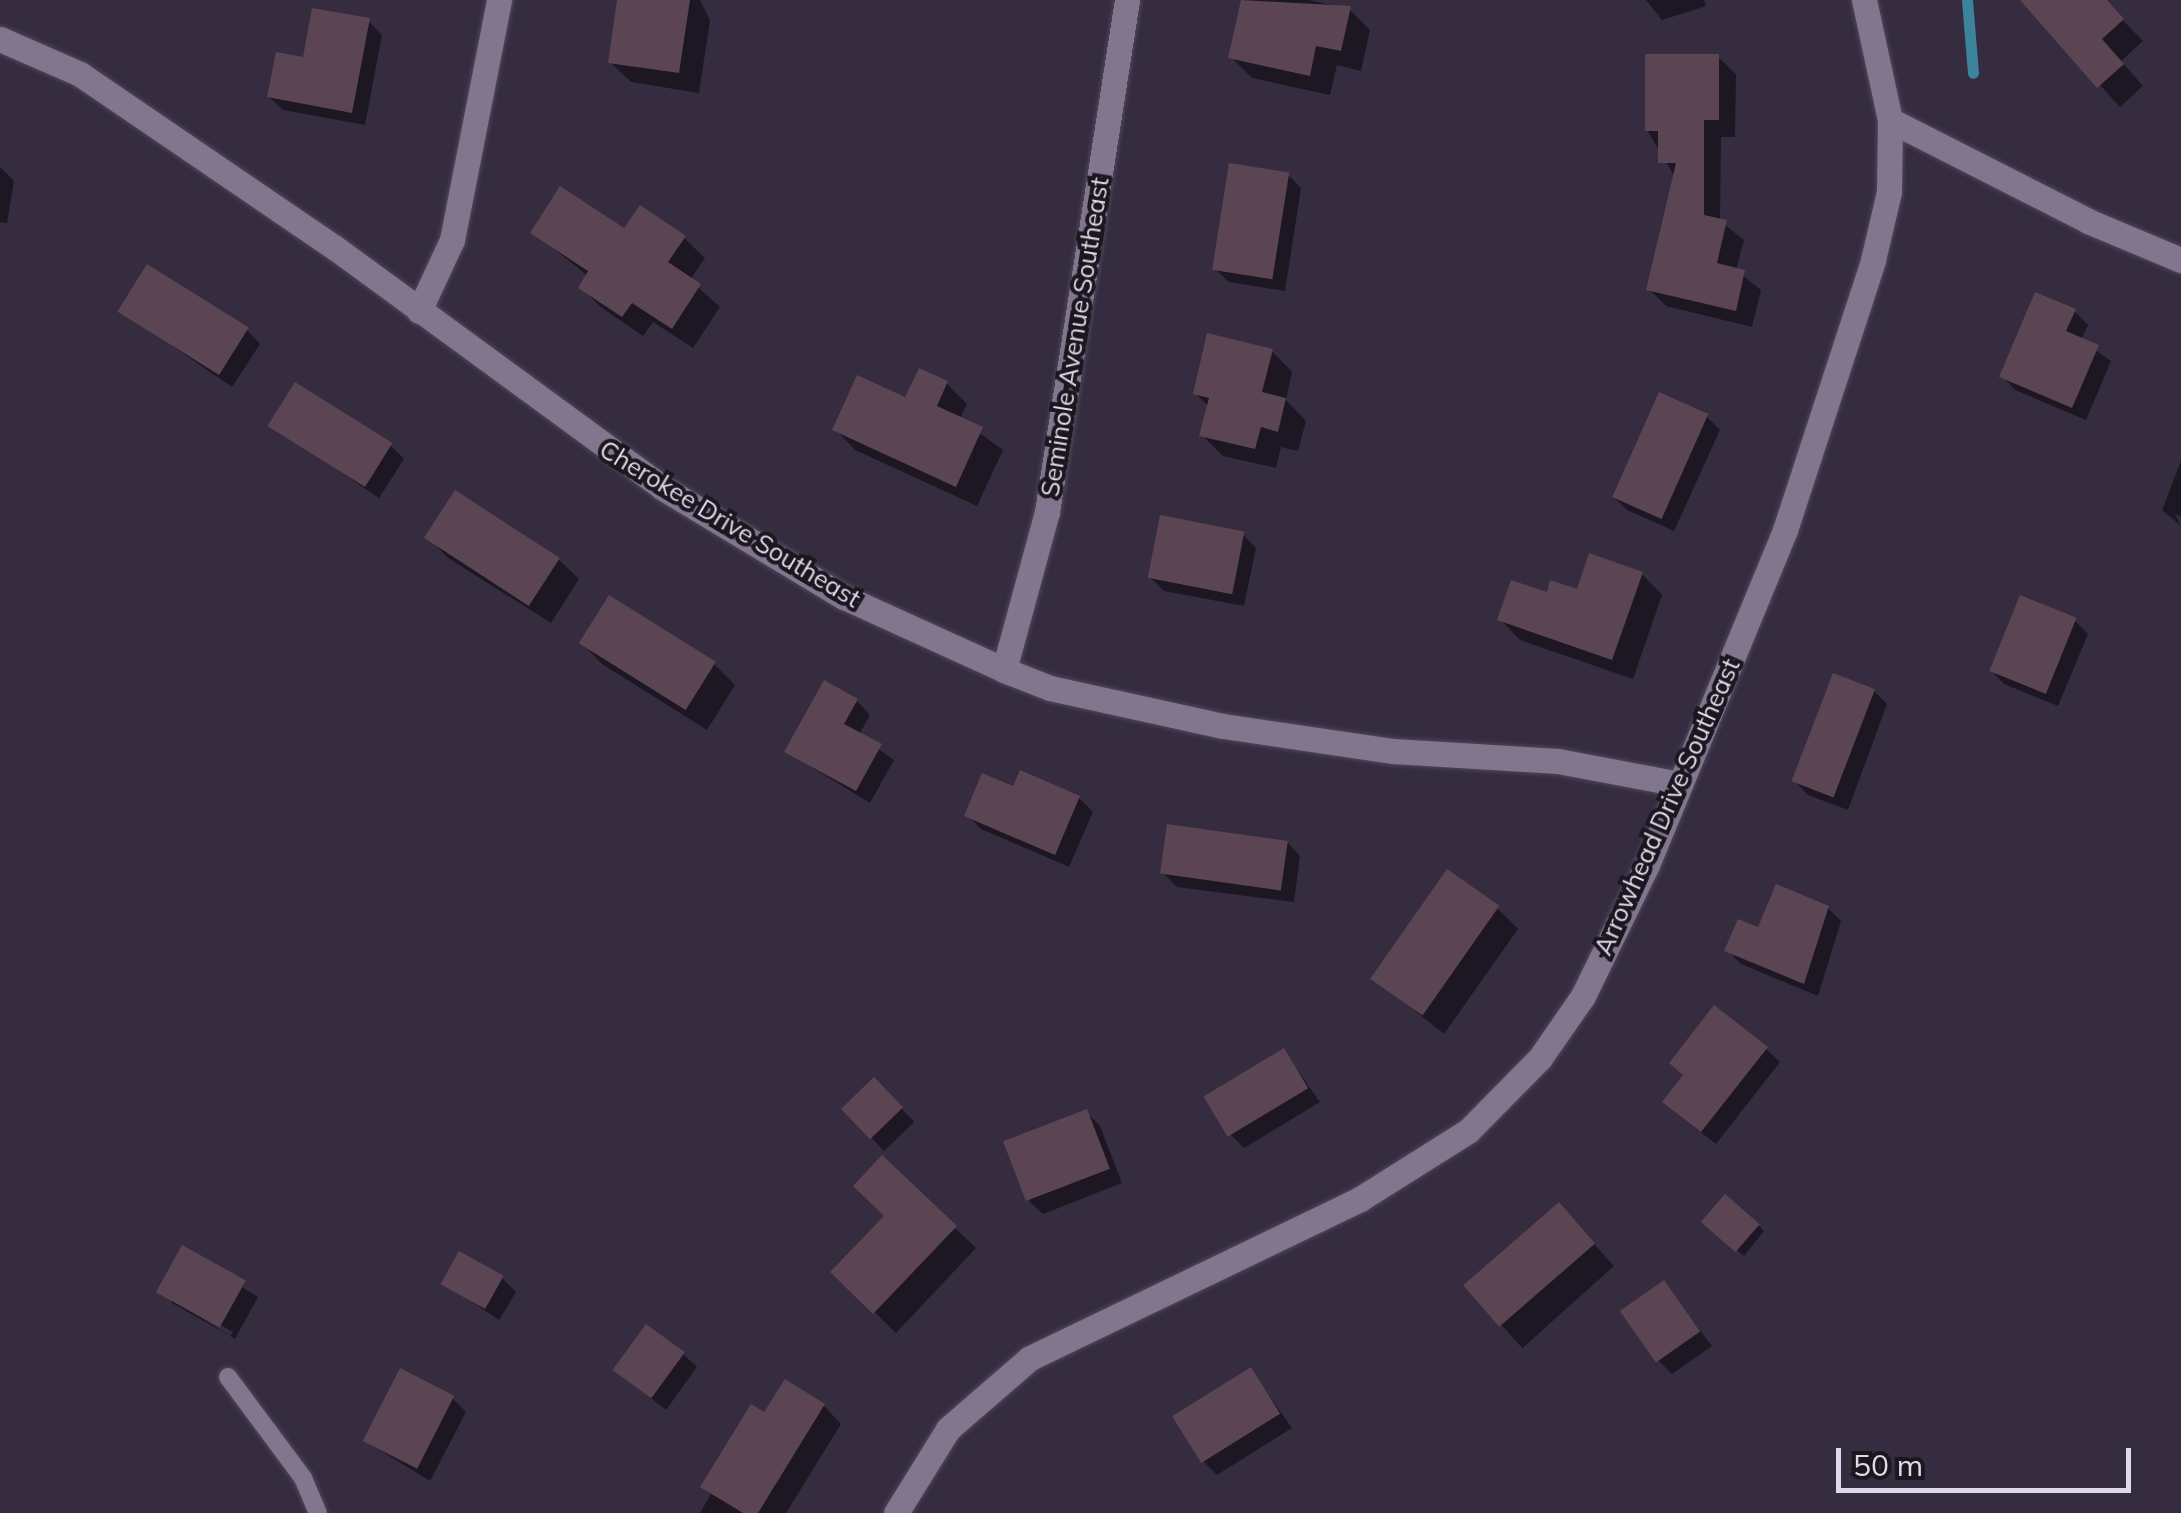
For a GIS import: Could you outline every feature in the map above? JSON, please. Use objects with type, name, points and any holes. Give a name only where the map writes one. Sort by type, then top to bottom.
[{"type":"street","points":[[419,311],[452,240],[498,0]]},
{"type":"street","name":"Seminole Avenue Southeast","points":[[1004,670],[1047,512],[1127,0]]},
{"type":"street","name":"Arrowhead Drive Southeast","points":[[896,1513],[948,1429],[1030,1358],[1360,1200],[1468,1131],[1540,1058],[1583,996],[1680,784],[1785,530],[1873,260],[1888,192],[1890,120],[1864,0]]},
{"type":"street","name":"Cherokee Drive Southeast","points":[[0,38],[80,74],[664,488],[844,597],[1004,670],[1050,688],[1223,726],[1393,751],[1558,761],[1680,784]]},
{"type":"street","points":[[1890,120],[2088,221],[2181,260]]},
{"type":"lane","points":[[228,1377],[303,1478],[318,1513]]},
{"type":"building","points":[[617,0],[690,0],[679,73],[608,63]]},
{"type":"building","points":[[1241,0],[1351,6],[1341,51],[1316,46],[1310,76],[1228,58]]},
{"type":"building","points":[[2020,0],[2107,0],[2124,19],[2102,39],[2124,64],[2097,88]]},
{"type":"building","points":[[312,8],[370,18],[352,113],[267,97],[276,52],[303,57]]},
{"type":"building","points":[[1645,54],[1719,54],[1719,120],[1704,120],[1704,215],[1727,220],[1717,263],[1745,270],[1736,311],[1646,290],[1676,163],[1658,163],[1658,131],[1645,131]]},
{"type":"building","points":[[1229,163],[1289,173],[1272,279],[1212,270]]},
{"type":"building","points":[[560,186],[624,228],[640,205],[686,236],[668,262],[701,284],[672,329],[632,303],[622,317],[578,288],[588,271],[530,233]]},
{"type":"building","points":[[147,264],[249,328],[219,375],[117,311]]},
{"type":"building","points":[[2035,292],[2076,309],[2066,331],[2099,345],[2072,408],[1999,377]]},
{"type":"building","points":[[1207,333],[1273,349],[1262,392],[1286,398],[1278,432],[1261,427],[1255,449],[1199,436],[1209,398],[1193,394]]},
{"type":"building","points":[[919,368],[948,381],[937,406],[983,427],[956,487],[832,430],[857,375],[905,397]]},
{"type":"building","points":[[295,382],[393,443],[365,487],[267,426]]},
{"type":"building","points":[[1659,392],[1708,414],[1662,519],[1612,497]]},
{"type":"building","points":[[455,490],[560,558],[529,606],[424,538]]},
{"type":"building","points":[[1160,515],[1244,531],[1232,594],[1148,578]]},
{"type":"building","points":[[1589,553],[1643,572],[1612,660],[1497,620],[1511,580],[1547,592],[1550,580],[1577,589]]},
{"type":"building","points":[[609,595],[716,662],[686,710],[579,643]]},
{"type":"building","points":[[2020,595],[2077,618],[2046,694],[1989,671]]},
{"type":"building","points":[[1833,673],[1875,689],[1833,797],[1791,781]]},
{"type":"building","points":[[824,680],[858,699],[844,724],[882,744],[856,791],[784,752]]},
{"type":"building","points":[[1020,770],[1080,796],[1055,855],[964,816],[982,773],[1013,786]]},
{"type":"building","points":[[1167,824],[1288,841],[1281,890],[1160,874]]},
{"type":"building","points":[[1447,869],[1499,906],[1423,1015],[1370,979]]},
{"type":"building","points":[[1776,884],[1829,906],[1804,984],[1724,951],[1738,919],[1758,927]]},
{"type":"building","points":[[1714,1005],[1768,1047],[1701,1132],[1662,1102],[1683,1075],[1669,1063]]},
{"type":"building","points":[[1284,1048],[1308,1088],[1228,1137],[1203,1096]]},
{"type":"building","points":[[874,1077],[903,1107],[870,1139],[841,1109]]},
{"type":"building","points":[[1087,1109],[1110,1169],[1026,1201],[1003,1141]]},
{"type":"building","points":[[882,1155],[957,1226],[873,1314],[830,1272],[884,1216],[853,1186]]},
{"type":"building","points":[[1725,1194],[1760,1224],[1735,1252],[1701,1222]]},
{"type":"building","points":[[1559,1202],[1595,1244],[1499,1327],[1463,1285]]},
{"type":"building","points":[[182,1245],[246,1280],[220,1328],[156,1292]]},
{"type":"building","points":[[459,1251],[504,1276],[485,1309],[441,1284]]},
{"type":"building","points":[[1664,1280],[1700,1332],[1656,1363],[1620,1311]]},
{"type":"building","points":[[646,1324],[685,1352],[651,1398],[612,1370]]},
{"type":"building","points":[[1251,1367],[1280,1414],[1201,1463],[1172,1416]]},
{"type":"building","points":[[400,1368],[454,1396],[417,1469],[363,1441]]},
{"type":"building","points":[[785,1379],[825,1404],[758,1513],[743,1513],[700,1487],[751,1404],[764,1412]]},
{"type":"waterway","points":[[1967,0],[1973,73]]}]
